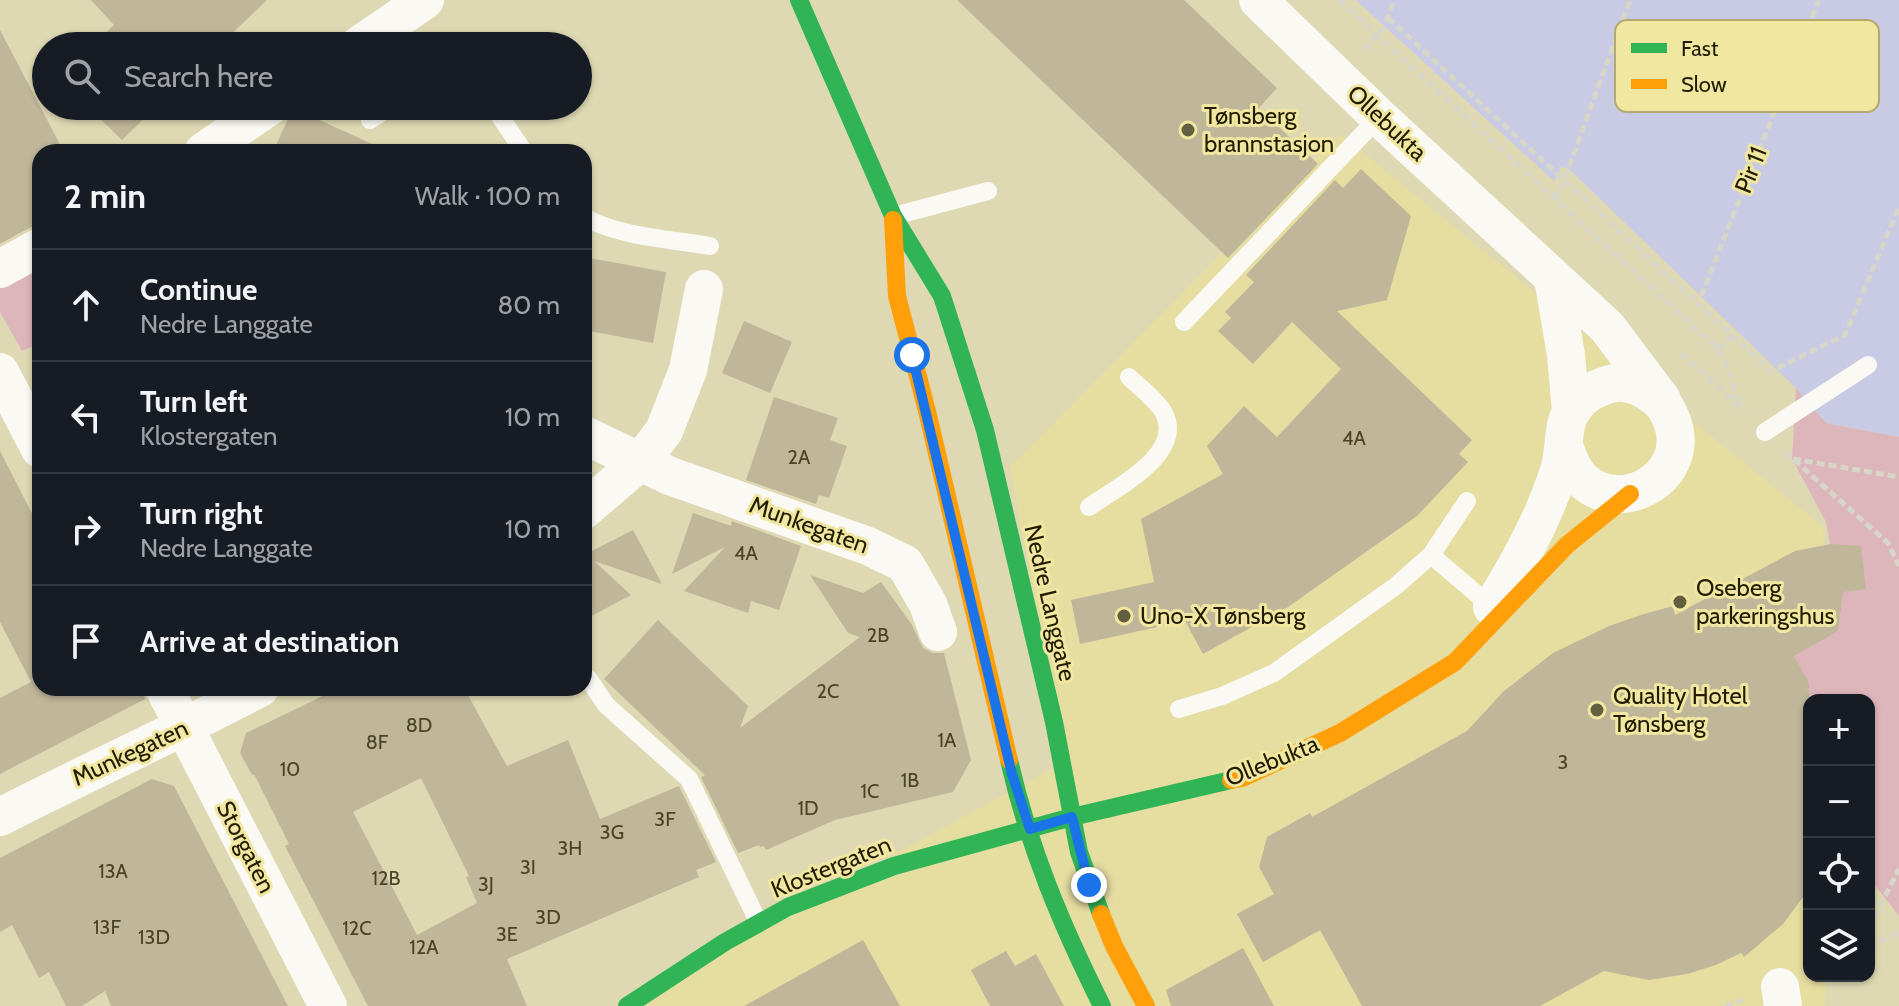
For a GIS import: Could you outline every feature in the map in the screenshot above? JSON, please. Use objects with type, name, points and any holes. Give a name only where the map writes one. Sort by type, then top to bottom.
[{"type":"main road","name":"Nedre Langgate","points":[[799,0],[893,216],[942,296],[985,430],[1089,885],[1114,946],[1146,1006]]},
{"type":"main road","name":"Nedre Langgate","points":[[893,216],[897,296],[1012,774],[1039,866],[1064,930],[1102,1006]]},
{"type":"main road","name":"Ollebukta","points":[[1072,817],[1242,778],[1340,733],[1455,662],[1567,545],[1630,494]]},
{"type":"main road","name":"Klostergaten","points":[[627,1006],[725,942],[788,907],[894,866],[1072,817]]},
{"type":"street","points":[[378,32],[425,0]]},
{"type":"street","name":"Ollebukta","points":[[1258,0],[1379,117],[1607,327],[1639,367],[1666,405],[1677,435],[1674,457],[1668,468],[1654,483],[1630,494]]},
{"type":"street","points":[[215,144],[250,120]]},
{"type":"street","points":[[0,269],[32,251]]},
{"type":"street","name":"Ollebukta","points":[[1455,662],[1492,607],[1538,527],[1565,449],[1571,412],[1566,355],[1553,278]]},
{"type":"street","points":[[592,503],[641,461],[664,431],[688,370],[704,289]]},
{"type":"street","points":[[0,372],[32,434]]},
{"type":"street","points":[[1571,412],[1592,390],[1624,382],[1644,388],[1666,405]]},
{"type":"street","name":"Munkegaten","points":[[592,439],[670,476],[868,546],[905,564],[928,604],[938,632]]},
{"type":"street","points":[[1565,449],[1575,472],[1589,485],[1610,493],[1630,494]]},
{"type":"street","name":"Storgaten","points":[[168,696],[328,1006]]},
{"type":"street","name":"Munkegaten","points":[[0,817],[245,696]]},
{"type":"lane","points":[[1184,322],[1379,117]]},
{"type":"lane","points":[[502,120],[519,144]]},
{"type":"lane","points":[[893,216],[988,191]]},
{"type":"lane","points":[[592,222],[710,246]]},
{"type":"lane","points":[[1765,432],[1868,365]]},
{"type":"lane","points":[[1089,507],[1151,463],[1166,444],[1168,428],[1163,412],[1129,377]]},
{"type":"lane","points":[[1179,709],[1222,696],[1274,673],[1397,585],[1431,555],[1467,501]]},
{"type":"lane","points":[[1431,555],[1492,607]]},
{"type":"lane","points":[[592,684],[606,705],[689,779],[759,923]]},
{"type":"path","points":[[1339,0],[1718,349],[1725,361],[1738,404]]},
{"type":"path","points":[[1360,54],[1377,36],[1394,0]]},
{"type":"path","points":[[1623,20],[1630,0]]},
{"type":"path","name":"Pir 11","points":[[1811,20],[1819,0]]},
{"type":"path","points":[[1388,18],[1771,371],[1845,335],[1899,207]]},
{"type":"path","points":[[1553,198],[1561,189],[1615,41]]},
{"type":"path","name":"Pir 11","points":[[1701,296],[1774,112]]},
{"type":"path","points":[[1550,214],[1560,204]]},
{"type":"path","points":[[1638,290],[1645,282]]},
{"type":"path","points":[[1718,349],[1732,335]]},
{"type":"path","points":[[1899,477],[1792,459],[1888,543],[1899,566]]},
{"type":"path","points":[[1875,916],[1899,869]]},
{"type":"path","points":[[1875,945],[1899,932]]},
{"type":"shaded area","points":[[1340,134],[1823,527],[1829,694],[1803,694],[1803,982],[1826,982],[1825,1006],[617,1006],[1064,762],[1010,467]]},
{"type":"shaded area","points":[[32,267],[32,347],[22,351],[0,312],[0,282]]},
{"type":"shaded area","points":[[1796,388],[1826,423],[1899,437],[1899,916],[1875,886],[1875,694],[1809,694],[1788,641],[1836,576],[1826,522],[1792,459]]},
{"type":"water","points":[[1356,0],[1899,0],[1899,437],[1826,423],[1796,388],[1568,168],[1561,167],[1554,181]]},
{"type":"building","points":[[91,0],[267,0],[234,32],[107,32],[114,25]]},
{"type":"building","name":"Tønsberg brannstasjon","points":[[957,0],[1184,0],[1277,88],[1259,108],[1318,164],[1228,258]]},
{"type":"building","points":[[0,30],[32,91],[32,120],[47,120],[60,144],[32,144],[32,227],[0,244]]},
{"type":"building","points":[[101,120],[143,120],[122,140]]},
{"type":"building","points":[[288,120],[319,120],[372,144],[277,144]]},
{"type":"building","points":[[1361,169],[1411,216],[1387,300],[1337,311],[1472,440],[1459,454],[1468,462],[1417,516],[1288,607],[1203,654],[1185,621],[1080,644],[1071,600],[1154,582],[1141,519],[1223,474],[1207,446],[1244,406],[1277,437],[1341,369],[1292,322],[1253,364],[1218,331],[1231,318],[1225,312],[1254,282],[1246,275],[1335,180],[1343,188]]},
{"type":"building","points":[[592,258],[666,272],[653,343],[592,332]]},
{"type":"building","points":[[744,321],[792,342],[770,393],[722,373]]},
{"type":"building","points":[[774,397],[838,418],[830,440],[847,446],[829,498],[819,495],[816,504],[746,480]]},
{"type":"building","points":[[0,451],[32,513],[32,696],[144,696],[145,699],[0,774],[0,698],[31,682],[0,622]]},
{"type":"building","points":[[693,513],[731,526],[732,521],[801,546],[779,610],[751,601],[748,613],[684,591],[725,547],[672,574]]},
{"type":"building","points":[[633,530],[662,584],[594,561],[631,595],[592,616],[592,551]]},
{"type":"building","name":"Quality Hotel Tønsberg","points":[[1831,544],[1861,546],[1866,589],[1843,592],[1838,631],[1794,656],[1809,683],[1809,694],[1803,694],[1803,897],[1783,924],[1744,957],[1741,953],[1687,974],[1649,980],[1604,971],[1540,1006],[1362,1006],[1320,930],[1263,962],[1237,914],[1274,894],[1259,867],[1267,837],[1310,813],[1312,817],[1467,731],[1504,691],[1553,653],[1609,626],[1644,614],[1673,606],[1675,615],[1795,551]]},
{"type":"building","points":[[810,575],[863,593],[881,582],[912,625],[923,648],[933,653],[944,653],[971,760],[953,792],[835,820],[766,850],[759,845],[738,853],[701,777],[705,775],[604,679],[658,620],[748,706],[740,728],[860,637],[848,633]]},
{"type":"building","points":[[322,696],[468,696],[507,766],[568,740],[600,819],[679,786],[716,862],[696,870],[699,877],[507,959],[527,1006],[368,1006],[285,846],[289,844],[254,774],[240,753],[246,733]],"holes":[[[421,778],[469,876],[466,877],[477,903],[417,935],[353,812]]]},
{"type":"building","points":[[152,779],[174,786],[288,1006],[111,1006],[105,991],[82,1006],[66,1006],[49,972],[39,978],[12,925],[0,932],[0,858]]},
{"type":"building","points":[[863,940],[900,1006],[744,1006]]},
{"type":"building","points":[[1243,948],[1274,1006],[1171,1006],[1166,990]]},
{"type":"building","points":[[1006,951],[1015,966],[1036,954],[1064,1006],[990,1006],[971,970]]},
{"type":"traffic: fast","points":[[799,0],[893,216],[942,296],[985,430],[1054,722],[1079,852],[1101,914]]},
{"type":"traffic: fast","points":[[1009,760],[1026,824],[1048,886],[1102,1006]]},
{"type":"traffic: fast","points":[[627,1006],[725,942],[788,907],[894,866],[1072,817],[1231,780]]},
{"type":"traffic: slow","points":[[893,220],[897,296],[1009,760]]},
{"type":"traffic: slow","points":[[1231,780],[1242,778],[1340,733],[1455,662],[1567,545],[1630,494]]},
{"type":"traffic: slow","points":[[1101,914],[1146,1006]]},
{"type":"place","name":"Tønsberg brannstasjon","points":[[1188,130]]},
{"type":"place","name":"Oseberg parkeringshus","points":[[1680,602]]},
{"type":"place","name":"Uno-X Tønsberg","points":[[1124,616]]},
{"type":"place","name":"Quality Hotel Tønsberg","points":[[1597,710]]},
{"type":"route","points":[[912,355],[1012,774],[1030,829],[1072,817],[1089,885]]}]
